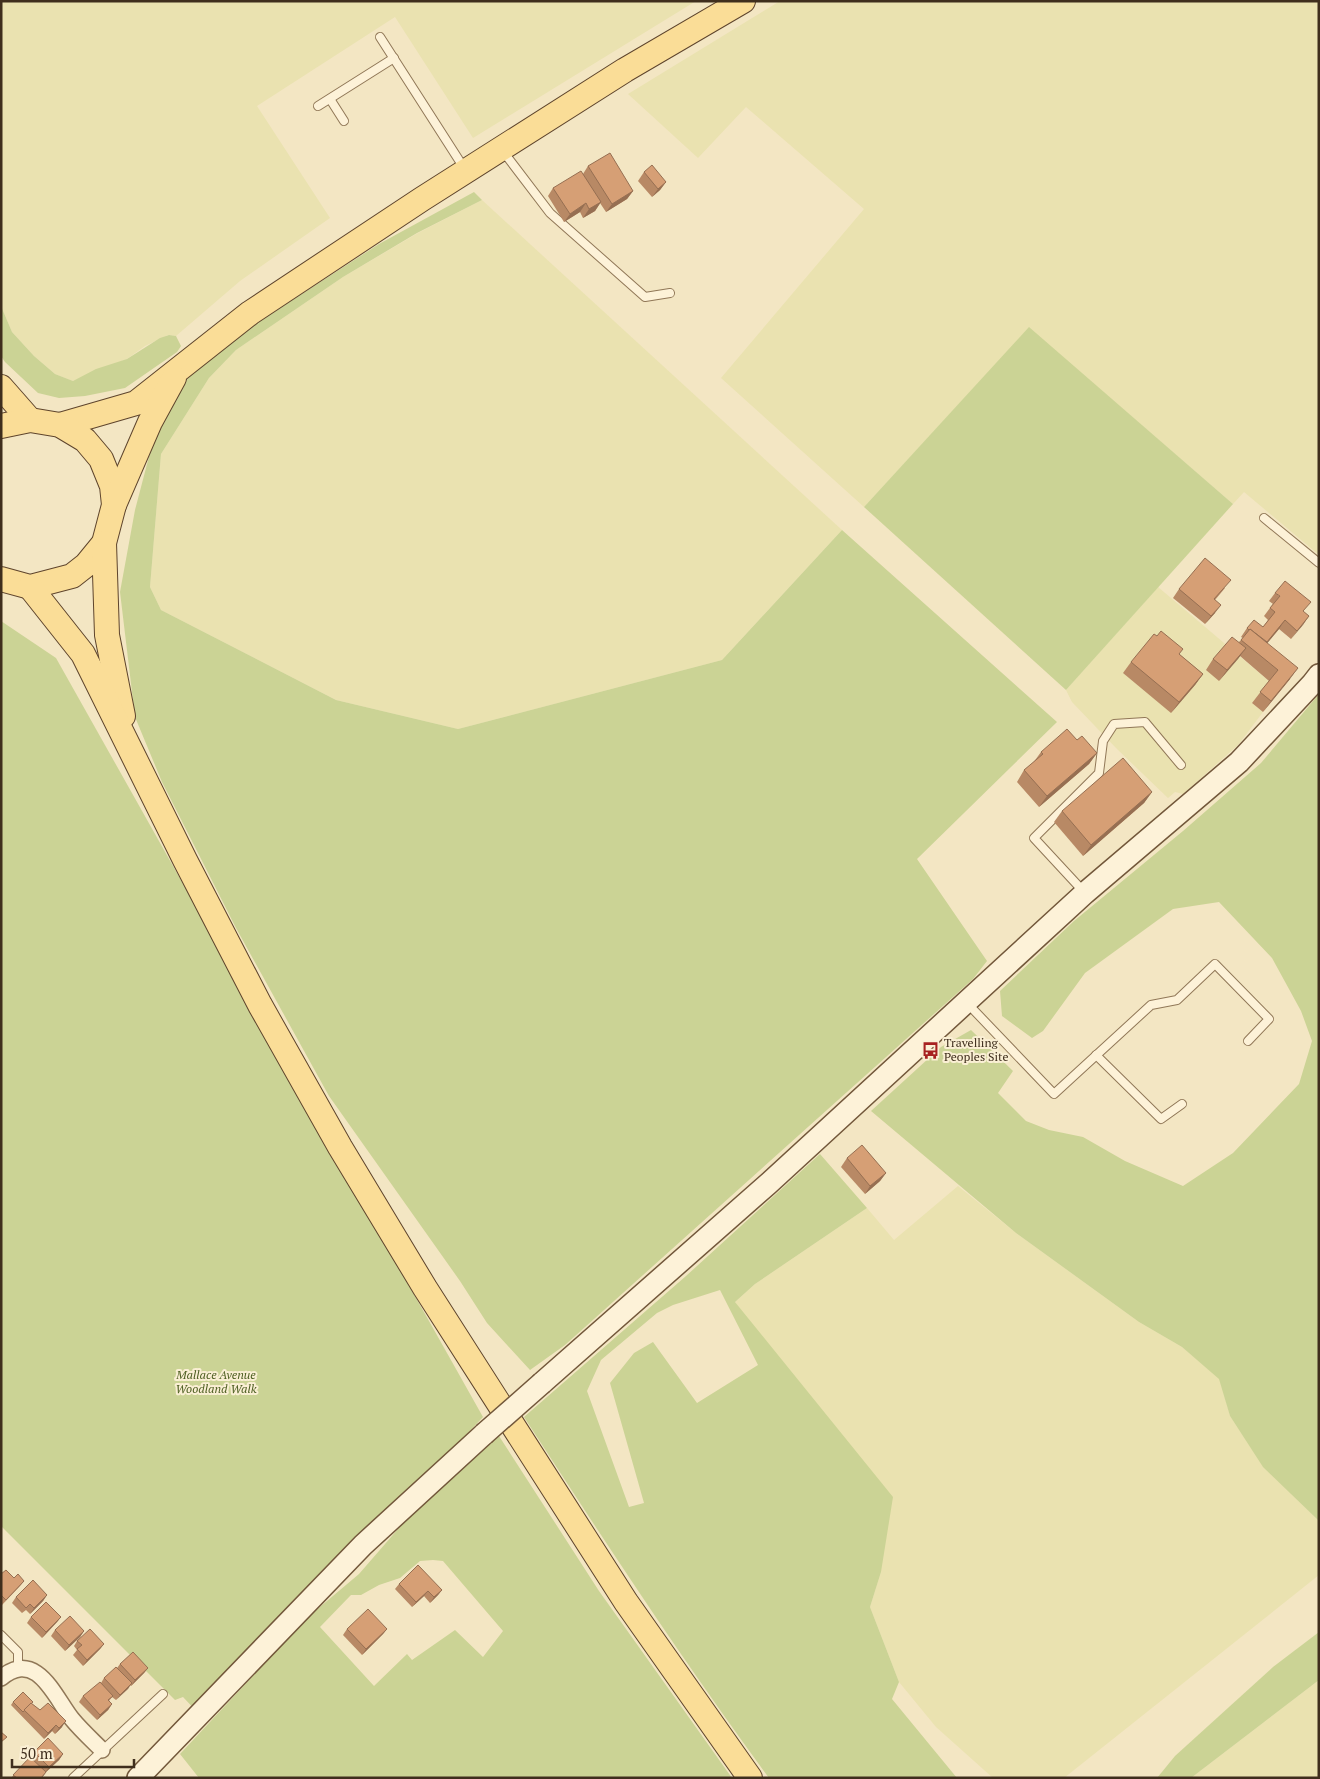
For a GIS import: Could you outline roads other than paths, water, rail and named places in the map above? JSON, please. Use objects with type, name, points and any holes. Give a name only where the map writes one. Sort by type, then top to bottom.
[{"type":"main road","points":[[60,425],[136,403],[250,312],[625,70],[742,1]]},
{"type":"main road","points":[[129,747],[107,635],[104,543],[114,504],[150,422],[177,372]]},
{"type":"main road","points":[[1,387],[30,420]]},
{"type":"main road","points":[[1,426],[30,420],[60,425],[85,440],[101,459],[112,486],[114,504]]},
{"type":"main road","points":[[1,580],[30,587],[72,576],[86,566],[104,543]]},
{"type":"main road","points":[[30,587],[83,654],[260,1005],[340,1147],[420,1280],[626,1602],[750,1778]]},
{"type":"main road","points":[[138,1778],[362,1545],[484,1434],[768,1184],[1086,893],[1239,762],[1319,675]]},
{"type":"street","points":[[1,1678],[18,1670],[39,1673],[46,1680],[72,1719],[102,1750]]},
{"type":"lane","points":[[380,37],[466,171]]},
{"type":"lane","points":[[318,106],[394,58]]},
{"type":"lane","points":[[330,99],[344,121]]},
{"type":"lane","points":[[501,149],[550,213],[645,297],[670,293]]},
{"type":"lane","points":[[1264,518],[1319,563]]},
{"type":"lane","points":[[1086,893],[1034,838],[1099,774],[1103,741],[1114,724],[1145,722],[1181,765]]},
{"type":"lane","points":[[967,1003],[1054,1094],[1151,1005],[1177,1000],[1215,964],[1269,1019],[1248,1041]]},
{"type":"lane","points":[[1096,1055],[1161,1119],[1182,1104]]},
{"type":"lane","points":[[1,1635],[18,1652],[18,1670]]},
{"type":"lane","points":[[73,1778],[163,1694]]},
{"type":"place","name":"Travelling Peoples Site","points":[[930,1050]]},
{"type":"park label","name":"Mallace Avenue Woodland Walk","points":[[216,1382]]}]
